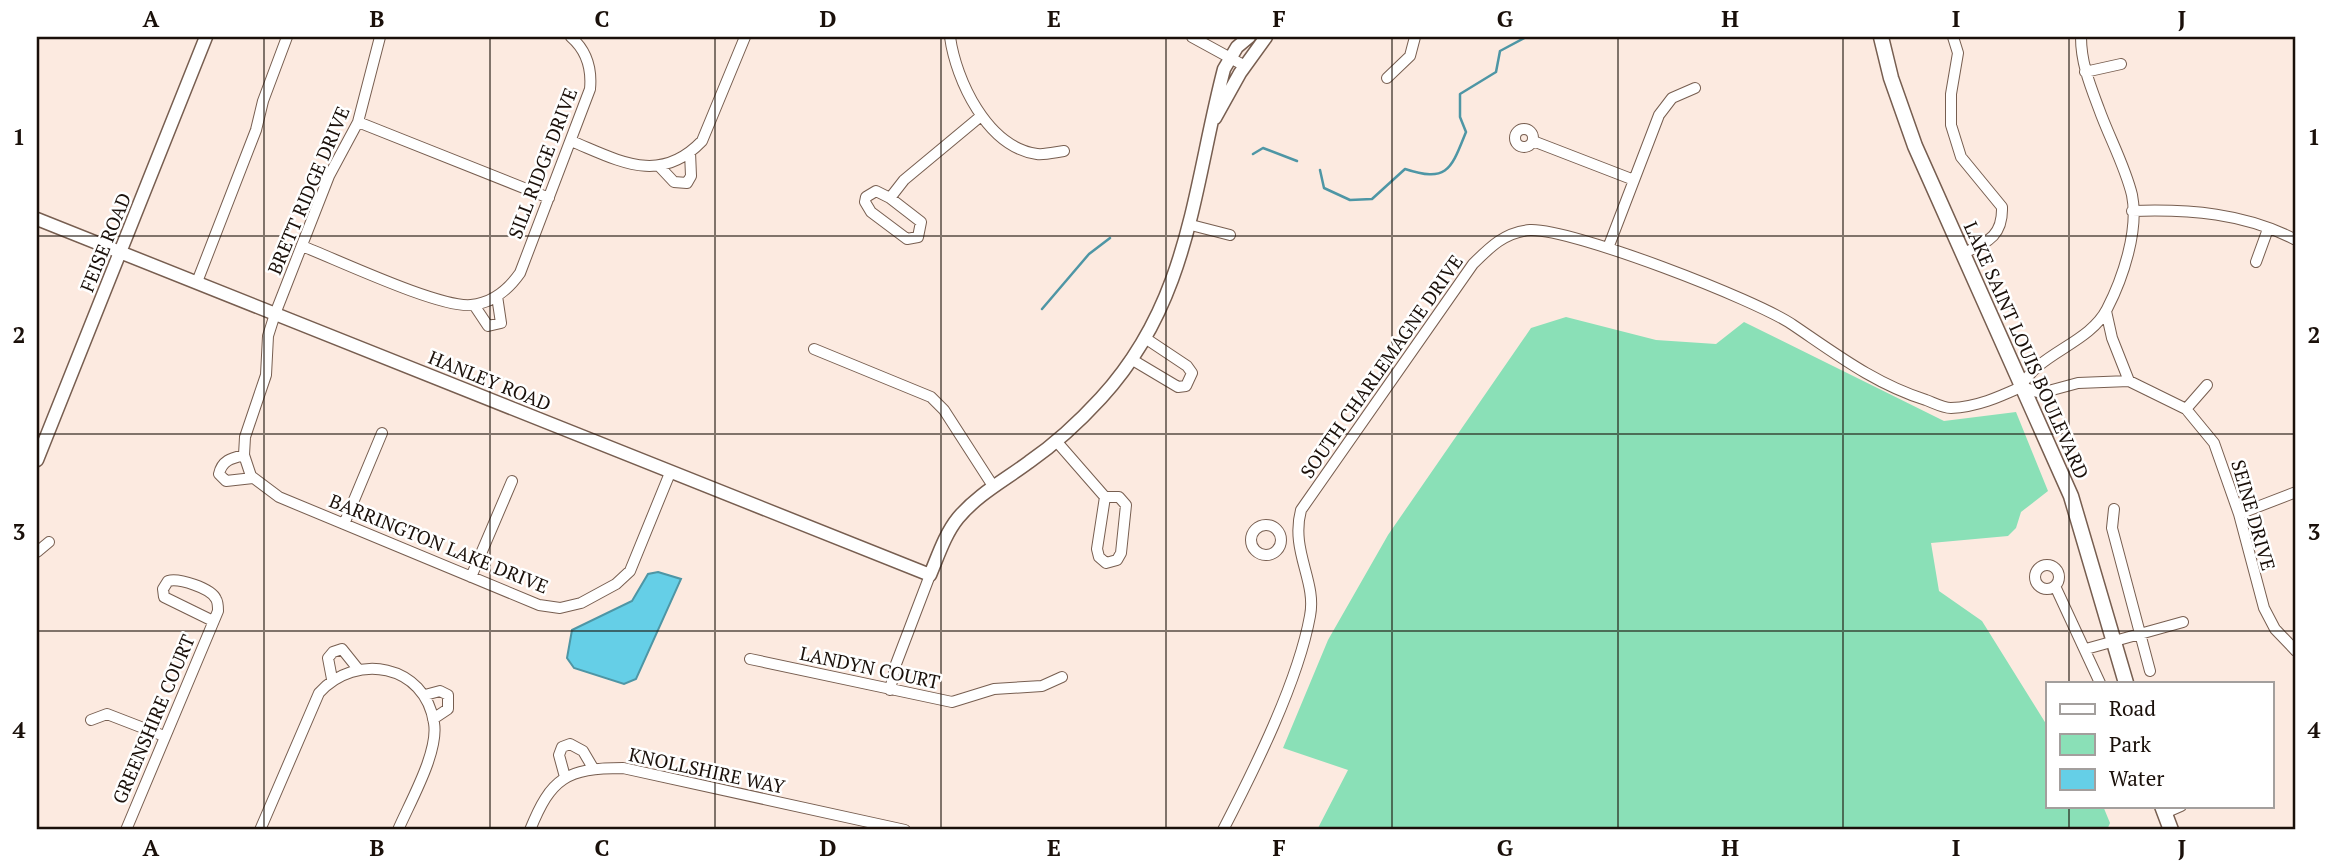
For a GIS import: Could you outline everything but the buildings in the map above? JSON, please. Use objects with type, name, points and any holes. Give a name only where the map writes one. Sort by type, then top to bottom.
[{"type":"main road","name":"LAKE SAINT LOUIS BOULEVARD","points":[[1881,37],[1909,130],[2071,496],[2126,682]]},
{"type":"main road","points":[[2164,809],[2171,830]]},
{"type":"street","name":"FEISE ROAD","points":[[37,460],[122,253],[206,37]]},
{"type":"street","points":[[197,282],[256,130],[263,101],[287,37]]},
{"type":"street","name":"BRETT RIDGE DRIVE","points":[[275,314],[329,176],[358,122],[380,37]]},
{"type":"street","name":"SILL RIDGE DRIVE","points":[[302,246],[447,303],[474,305],[497,296],[520,273],[586,104],[591,80],[586,57],[571,37]]},
{"type":"street","points":[[571,141],[637,166],[659,166],[690,152],[702,141],[745,37]]},
{"type":"street","points":[[950,37],[961,83],[981,116],[1006,139],[1024,149],[1037,154],[1064,150]]},
{"type":"street","points":[[1192,37],[1245,66]]},
{"type":"street","points":[[890,690],[896,664],[930,575],[957,520],[993,486],[1057,442],[1101,397],[1145,338],[1174,276],[1191,225],[1224,69],[1249,37]]},
{"type":"street","points":[[1213,122],[1245,66],[1266,37]]},
{"type":"street","points":[[1387,78],[1410,56],[1415,37]]},
{"type":"street","points":[[1953,37],[1958,52],[1951,94],[1951,125],[1961,157],[2002,207],[2000,229],[1993,239],[1962,254]]},
{"type":"street","points":[[2021,387],[2030,370],[2071,344],[2106,311],[2124,266],[2132,195],[2085,72],[2081,37]]},
{"type":"street","points":[[2085,72],[2121,64]]},
{"type":"street","points":[[1608,248],[1659,115],[1672,98],[1695,88]]},
{"type":"street","points":[[890,198],[904,180],[981,116]]},
{"type":"street","points":[[358,122],[549,198]]},
{"type":"street","points":[[1533,141],[1634,180]]},
{"type":"street","points":[[659,166],[674,182],[687,183],[691,176],[690,152]]},
{"type":"street","points":[[871,192],[882,192],[890,198],[921,222],[918,237],[907,239],[867,208],[866,197],[871,192]]},
{"type":"street","points":[[2132,211],[2180,209],[2224,215],[2296,240]]},
{"type":"street","name":"HANLEY ROAD","points":[[37,219],[930,575]]},
{"type":"street","points":[[1191,225],[1230,235]]},
{"type":"street","points":[[2256,262],[2268,229]]},
{"type":"street","name":"SOUTH CHARLEMAGNE DRIVE","points":[[1223,830],[1273,723],[1311,613],[1297,540],[1296,528],[1301,510],[1473,264],[1504,237],[1528,230],[1550,231],[1608,248],[1776,315],[1859,371],[1912,396],[1949,408],[1986,403],[2021,387]]},
{"type":"street","points":[[474,305],[488,326],[496,327],[501,323],[502,316],[497,296]]},
{"type":"street","points":[[2106,311],[2112,338],[2129,381]]},
{"type":"street","points":[[244,455],[230,459],[221,466],[219,474],[226,481],[253,478],[244,455],[247,428],[266,375],[268,336],[275,314]]},
{"type":"street","points":[[1131,359],[1178,387],[1186,386],[1191,380],[1192,373],[1188,366],[1145,338]]},
{"type":"street","points":[[814,349],[931,397],[944,411],[993,486]]},
{"type":"street","name":"SEINE DRIVE","points":[[2021,387],[2041,393],[2077,383],[2129,381],[2186,409],[2214,443],[2239,514],[2264,608],[2275,629],[2296,651]]},
{"type":"street","points":[[2186,409],[2207,385]]},
{"type":"street","points":[[344,524],[382,433]]},
{"type":"street","points":[[1057,442],[1105,497],[1119,497],[1126,505],[1121,553],[1117,561],[1106,563],[1098,557],[1097,548],[1105,497]]},
{"type":"street","name":"BARRINGTON LAKE DRIVE","points":[[253,478],[279,498],[539,605],[560,608],[581,603],[615,584],[630,571],[670,473]]},
{"type":"street","points":[[471,576],[512,481]]},
{"type":"street","points":[[2239,514],[2296,492]]},
{"type":"street","points":[[2114,509],[2112,528],[2150,671]]},
{"type":"street","points":[[1281,539],[1297,540]]},
{"type":"street","points":[[37,552],[49,542]]},
{"type":"street","name":"GREENSHIRE COURT","points":[[126,830],[218,611],[215,597],[177,580],[168,582],[163,589],[164,597],[213,621]]},
{"type":"street","points":[[2055,586],[2100,682]]},
{"type":"street","points":[[2086,649],[2183,622]]},
{"type":"street","points":[[332,679],[327,658],[337,649],[342,649],[358,669]]},
{"type":"street","name":"LANDYN COURT","points":[[750,659],[952,702],[994,689],[1042,686],[1062,677]]},
{"type":"street","points":[[260,830],[311,706],[332,679],[358,669],[375,667],[393,671],[425,695],[433,719],[431,752],[398,830]]},
{"type":"street","points":[[425,695],[440,691],[448,695],[448,709],[433,719]]},
{"type":"street","points":[[91,720],[107,714],[164,736]]},
{"type":"street","points":[[530,830],[542,799],[565,776],[559,755],[562,747],[570,744],[583,751],[593,768]]},
{"type":"street","name":"KNOLLSHIRE WAY","points":[[565,776],[593,768],[623,768],[905,830]]},
{"type":"green space","points":[[1566,317],[1656,340],[1716,344],[1744,322],[1944,421],[2016,412],[2048,491],[2021,512],[2016,528],[2008,536],[1931,543],[1939,591],[1982,621],[2046,724],[2046,808],[2104,808],[2110,823],[2107,830],[1317,830],[1348,770],[1283,748],[1328,640],[1388,535],[1531,328]]},
{"type":"water","points":[[658,572],[681,579],[636,679],[624,684],[574,668],[567,658],[572,630],[632,601],[648,574]]},
{"type":"waterway","points":[[1320,170],[1324,188],[1350,200],[1372,199],[1405,169],[1431,174],[1446,170],[1466,132],[1460,117],[1460,94],[1496,72],[1500,51],[1526,37]]},
{"type":"waterway","points":[[1253,154],[1263,148],[1297,161]]},
{"type":"waterway","points":[[1042,309],[1089,254],[1110,238]]}]
